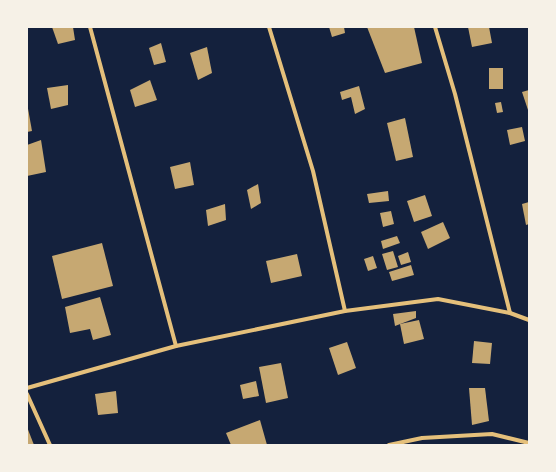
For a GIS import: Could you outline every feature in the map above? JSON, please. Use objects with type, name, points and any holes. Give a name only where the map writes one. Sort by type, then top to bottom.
[{"type":"street","points":[[90,27],[176,346]]},
{"type":"street","points":[[269,27],[313,171],[345,311]]},
{"type":"street","points":[[436,27],[455,94],[510,313]]},
{"type":"street","points":[[27,388],[176,346],[345,311],[438,299],[510,313],[529,320]]},
{"type":"street","points":[[27,394],[50,445]]},
{"type":"street","points":[[389,445],[422,438],[492,434],[529,443]]},
{"type":"building","points":[[52,27],[73,27],[75,40],[58,44]]},
{"type":"building","points":[[329,27],[344,27],[345,33],[332,37]]},
{"type":"building","points":[[367,27],[414,27],[422,63],[385,73]]},
{"type":"building","points":[[468,27],[489,27],[492,43],[472,47]]},
{"type":"building","points":[[161,43],[166,62],[154,65],[149,48]]},
{"type":"building","points":[[207,47],[212,73],[198,80],[190,53]]},
{"type":"building","points":[[489,68],[503,68],[503,89],[489,89]]},
{"type":"building","points":[[150,80],[157,100],[135,107],[130,90]]},
{"type":"building","points":[[68,85],[68,105],[51,109],[47,88]]},
{"type":"building","points":[[359,86],[365,109],[355,114],[351,97],[342,100],[340,92]]},
{"type":"building","points":[[529,90],[529,113],[522,92]]},
{"type":"building","points":[[501,102],[503,112],[497,113],[495,103]]},
{"type":"building","points":[[27,103],[32,131],[27,132]]},
{"type":"building","points":[[405,118],[413,157],[396,161],[387,123]]},
{"type":"building","points":[[522,127],[525,141],[510,145],[507,130]]},
{"type":"building","points":[[41,140],[46,172],[27,176],[27,145]]},
{"type":"building","points":[[190,162],[194,185],[175,189],[170,167]]},
{"type":"building","points":[[258,184],[261,203],[251,209],[247,190]]},
{"type":"building","points":[[388,191],[389,201],[369,203],[367,194]]},
{"type":"building","points":[[425,195],[432,216],[414,222],[407,201]]},
{"type":"building","points":[[529,202],[529,224],[526,225],[522,204]]},
{"type":"building","points":[[225,204],[226,220],[208,226],[206,210]]},
{"type":"building","points":[[391,211],[394,224],[383,227],[380,213]]},
{"type":"building","points":[[443,222],[450,238],[428,249],[421,232]]},
{"type":"building","points":[[397,236],[400,243],[383,249],[381,241]]},
{"type":"building","points":[[102,243],[113,286],[62,299],[52,256]]},
{"type":"building","points":[[393,251],[398,267],[387,270],[382,254]]},
{"type":"building","points":[[408,252],[411,262],[401,265],[398,256]]},
{"type":"building","points":[[297,254],[302,276],[271,283],[266,261]]},
{"type":"building","points":[[373,256],[377,268],[368,271],[364,259]]},
{"type":"building","points":[[411,265],[414,275],[392,281],[389,272]]},
{"type":"building","points":[[100,297],[111,335],[93,340],[90,329],[70,333],[65,307]]},
{"type":"building","points":[[416,311],[416,318],[395,326],[393,314]]},
{"type":"building","points":[[419,320],[424,339],[404,344],[400,324]]},
{"type":"building","points":[[474,341],[492,343],[490,364],[472,363]]},
{"type":"building","points":[[347,342],[356,368],[338,375],[329,348]]},
{"type":"building","points":[[281,363],[288,398],[266,403],[259,367]]},
{"type":"building","points":[[256,381],[259,396],[243,399],[240,385]]},
{"type":"building","points":[[469,388],[485,388],[489,421],[472,425]]},
{"type":"building","points":[[116,391],[118,413],[98,415],[95,394]]},
{"type":"building","points":[[260,420],[267,445],[231,445],[226,433]]},
{"type":"building","points":[[27,427],[34,445],[27,445]]}]
